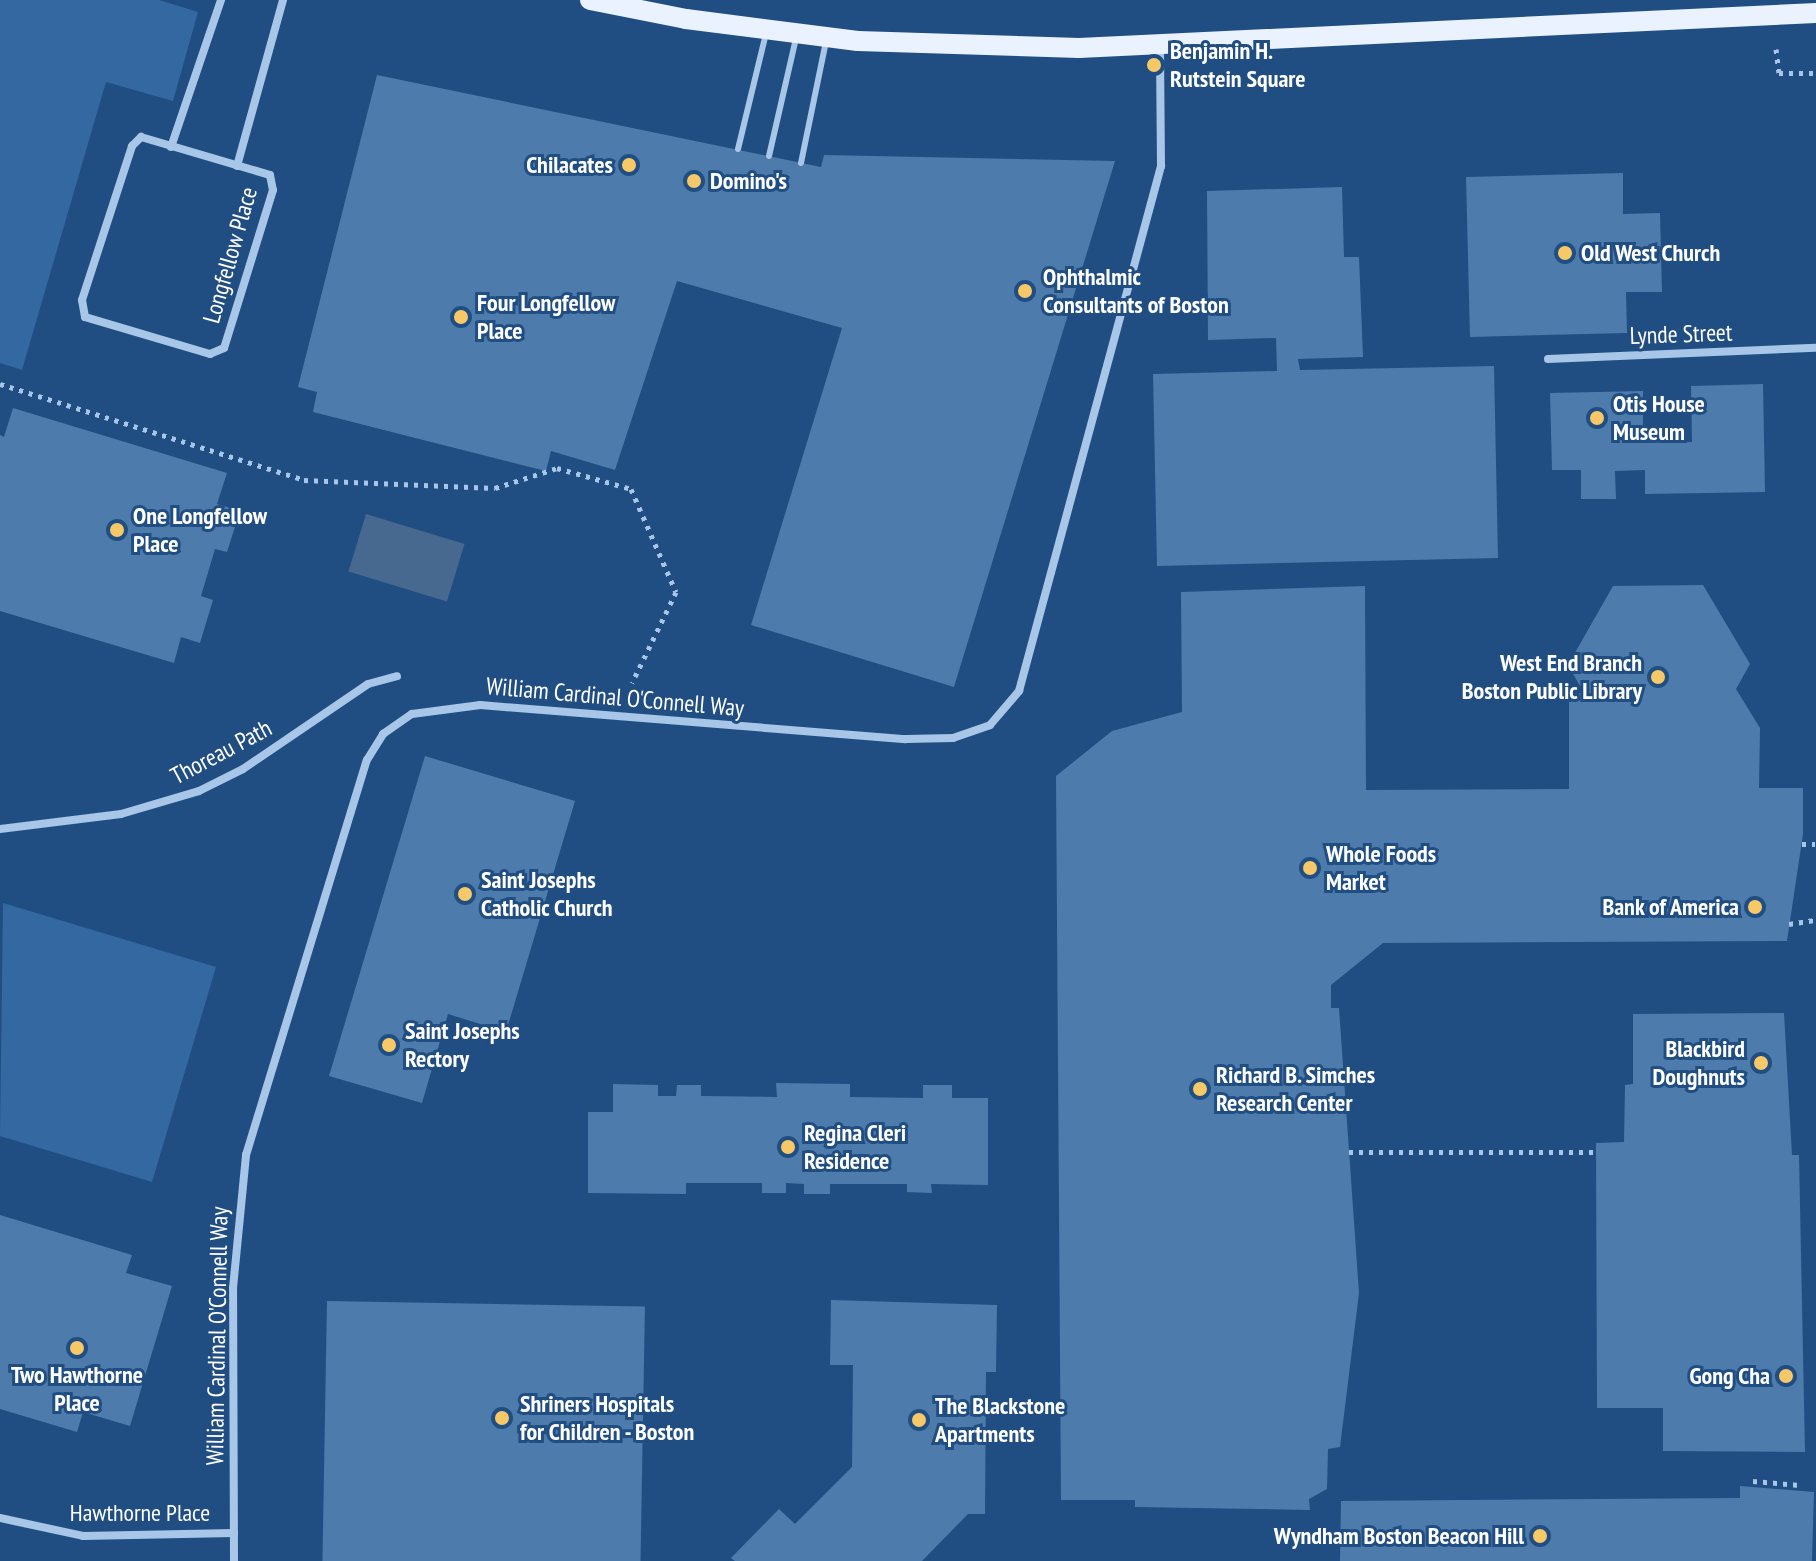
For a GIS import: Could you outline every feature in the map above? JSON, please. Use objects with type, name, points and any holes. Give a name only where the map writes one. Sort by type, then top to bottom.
[{"type":"main road","points":[[590,0],[827,37],[988,46],[1160,45],[1816,13]]},
{"type":"street","points":[[171,147],[221,0]]},
{"type":"street","name":"Longfellow Place","points":[[237,166],[283,0]]},
{"type":"street","name":"William Cardinal O'Connell Way","points":[[234,1561],[233,1288],[246,1155],[367,760],[383,734],[412,714],[480,705],[906,739],[953,738],[990,725],[1019,691],[1161,166],[1160,45]]},
{"type":"street","name":"Longfellow Place","points":[[141,137],[237,166],[270,175],[273,190],[224,348],[210,354],[85,317],[82,300],[132,146],[141,137]]},
{"type":"street","name":"Lynde Street","points":[[1548,359],[1816,348]]},
{"type":"street","name":"Thoreau Path","points":[[0,829],[121,814],[199,791],[243,769],[368,684],[397,676]]},
{"type":"street","name":"Hawthorne Place","points":[[0,1518],[83,1536],[234,1533]]},
{"type":"lane","points":[[738,149],[767,29]]},
{"type":"lane","points":[[769,156],[797,33]]},
{"type":"lane","points":[[801,163],[827,37]]},
{"type":"path","points":[[0,384],[304,480],[495,488],[557,468],[631,489],[676,592],[632,683]]},
{"type":"path","points":[[1802,844],[1815,844]]},
{"type":"path","points":[[1789,924],[1815,920]]},
{"type":"path","points":[[1349,1152],[1596,1152]]},
{"type":"path","points":[[1753,1481],[1800,1485]]},
{"type":"shaded area","points":[[0,0],[159,0],[198,12],[173,101],[106,82],[22,370],[0,363]]},
{"type":"shaded area","points":[[366,514],[464,544],[447,601],[348,571]]},
{"type":"shaded area","points":[[3,903],[216,967],[152,1182],[0,1136]]},
{"type":"building","points":[[377,75],[821,167],[824,155],[1115,161],[954,687],[751,625],[842,328],[677,281],[615,470],[551,451],[546,471],[313,412],[317,392],[298,387]]},
{"type":"building","name":"Old West Church","points":[[1623,173],[1623,214],[1660,213],[1662,292],[1626,292],[1627,333],[1470,337],[1466,177]]},
{"type":"building","points":[[1342,187],[1344,257],[1359,257],[1363,357],[1298,359],[1300,370],[1494,366],[1498,558],[1157,566],[1153,374],[1277,371],[1276,338],[1208,340],[1207,191]]},
{"type":"building","name":"Otis House Museum","points":[[1763,384],[1765,492],[1645,494],[1645,470],[1615,471],[1616,499],[1581,499],[1581,470],[1552,470],[1550,393],[1643,391],[1643,443],[1692,442],[1691,386]]},
{"type":"building","name":"One Longfellow Place","points":[[13,408],[227,473],[217,504],[240,511],[227,552],[215,549],[201,596],[213,600],[200,643],[181,637],[174,663],[0,611],[0,435],[4,437]]},
{"type":"building","name":"Richard B. Simches Research Center","points":[[1703,585],[1750,664],[1736,689],[1760,728],[1759,788],[1803,788],[1803,834],[1787,941],[1383,943],[1331,985],[1331,1008],[1339,1008],[1359,1293],[1340,1447],[1328,1449],[1327,1489],[1309,1499],[1310,1510],[1135,1507],[1135,1500],[1061,1500],[1056,776],[1112,731],[1182,712],[1181,592],[1365,586],[1366,790],[1569,789],[1569,693],[1584,693],[1568,665],[1613,586]]},
{"type":"building","name":"Saint Josephs Catholic Church","points":[[425,756],[575,801],[506,1032],[448,1014],[422,1103],[329,1076]]},
{"type":"building","points":[[1784,1013],[1792,1155],[1799,1155],[1805,1452],[1663,1451],[1663,1408],[1597,1408],[1596,1143],[1624,1142],[1625,1085],[1633,1084],[1633,1014]]},
{"type":"building","name":"Regina Cleri Residence","points":[[776,1083],[850,1084],[850,1097],[923,1098],[923,1085],[952,1085],[952,1098],[988,1098],[988,1185],[931,1184],[932,1193],[907,1192],[907,1184],[830,1184],[830,1194],[804,1194],[804,1184],[786,1183],[786,1193],[762,1193],[762,1183],[686,1183],[686,1194],[588,1193],[588,1112],[613,1112],[613,1084],[658,1085],[658,1096],[676,1096],[677,1085],[701,1085],[701,1096],[777,1097]]},
{"type":"building","name":"Two Hawthorne Place","points":[[0,1215],[132,1255],[126,1273],[172,1286],[130,1426],[83,1412],[77,1432],[0,1409]]},
{"type":"building","name":"The Blackstone Apartments","points":[[831,1300],[997,1305],[996,1372],[986,1372],[985,1514],[968,1514],[922,1561],[735,1561],[731,1558],[779,1509],[795,1524],[852,1467],[853,1365],[830,1365]]},
{"type":"building","name":"Shriners Hospitals for Children - Boston","points":[[327,1301],[645,1307],[641,1561],[322,1561]]},
{"type":"building","name":"Wyndham Boston Beacon Hill","points":[[1740,1486],[1814,1492],[1812,1561],[1340,1561],[1341,1501],[1740,1498]]},
{"type":"place","name":"Benjamin H. Rutstein Square","points":[[1154,65]]},
{"type":"place","name":"Chilacates","points":[[629,165]]},
{"type":"place","name":"Domino's","points":[[694,181]]},
{"type":"place","name":"Old West Church","points":[[1565,253]]},
{"type":"place","name":"Ophthalmic Consultants of Boston","points":[[1025,291]]},
{"type":"place","name":"Four Longfellow Place","points":[[461,317]]},
{"type":"place","name":"Otis House Museum","points":[[1597,418]]},
{"type":"place","name":"One Longfellow Place","points":[[117,530]]},
{"type":"place","name":"West End Branch Boston Public Library","points":[[1658,677]]},
{"type":"place","name":"Whole Foods Market","points":[[1310,868]]},
{"type":"place","name":"Saint Josephs Catholic Church","points":[[465,894]]},
{"type":"place","name":"Bank of America","points":[[1755,907]]},
{"type":"place","name":"Saint Josephs Rectory","points":[[389,1045]]},
{"type":"place","name":"Blackbird Doughnuts","points":[[1761,1063]]},
{"type":"place","name":"Richard B. Simches Research Center","points":[[1200,1089]]},
{"type":"place","name":"Regina Cleri Residence","points":[[788,1147]]},
{"type":"place","name":"Two Hawthorne Place","points":[[77,1348]]},
{"type":"place","name":"Gong Cha","points":[[1786,1376]]},
{"type":"place","name":"Shriners Hospitals for Children - Boston","points":[[502,1418]]},
{"type":"place","name":"The Blackstone Apartments","points":[[919,1420]]},
{"type":"place","name":"Wyndham Boston Beacon Hill","points":[[1540,1536]]}]
